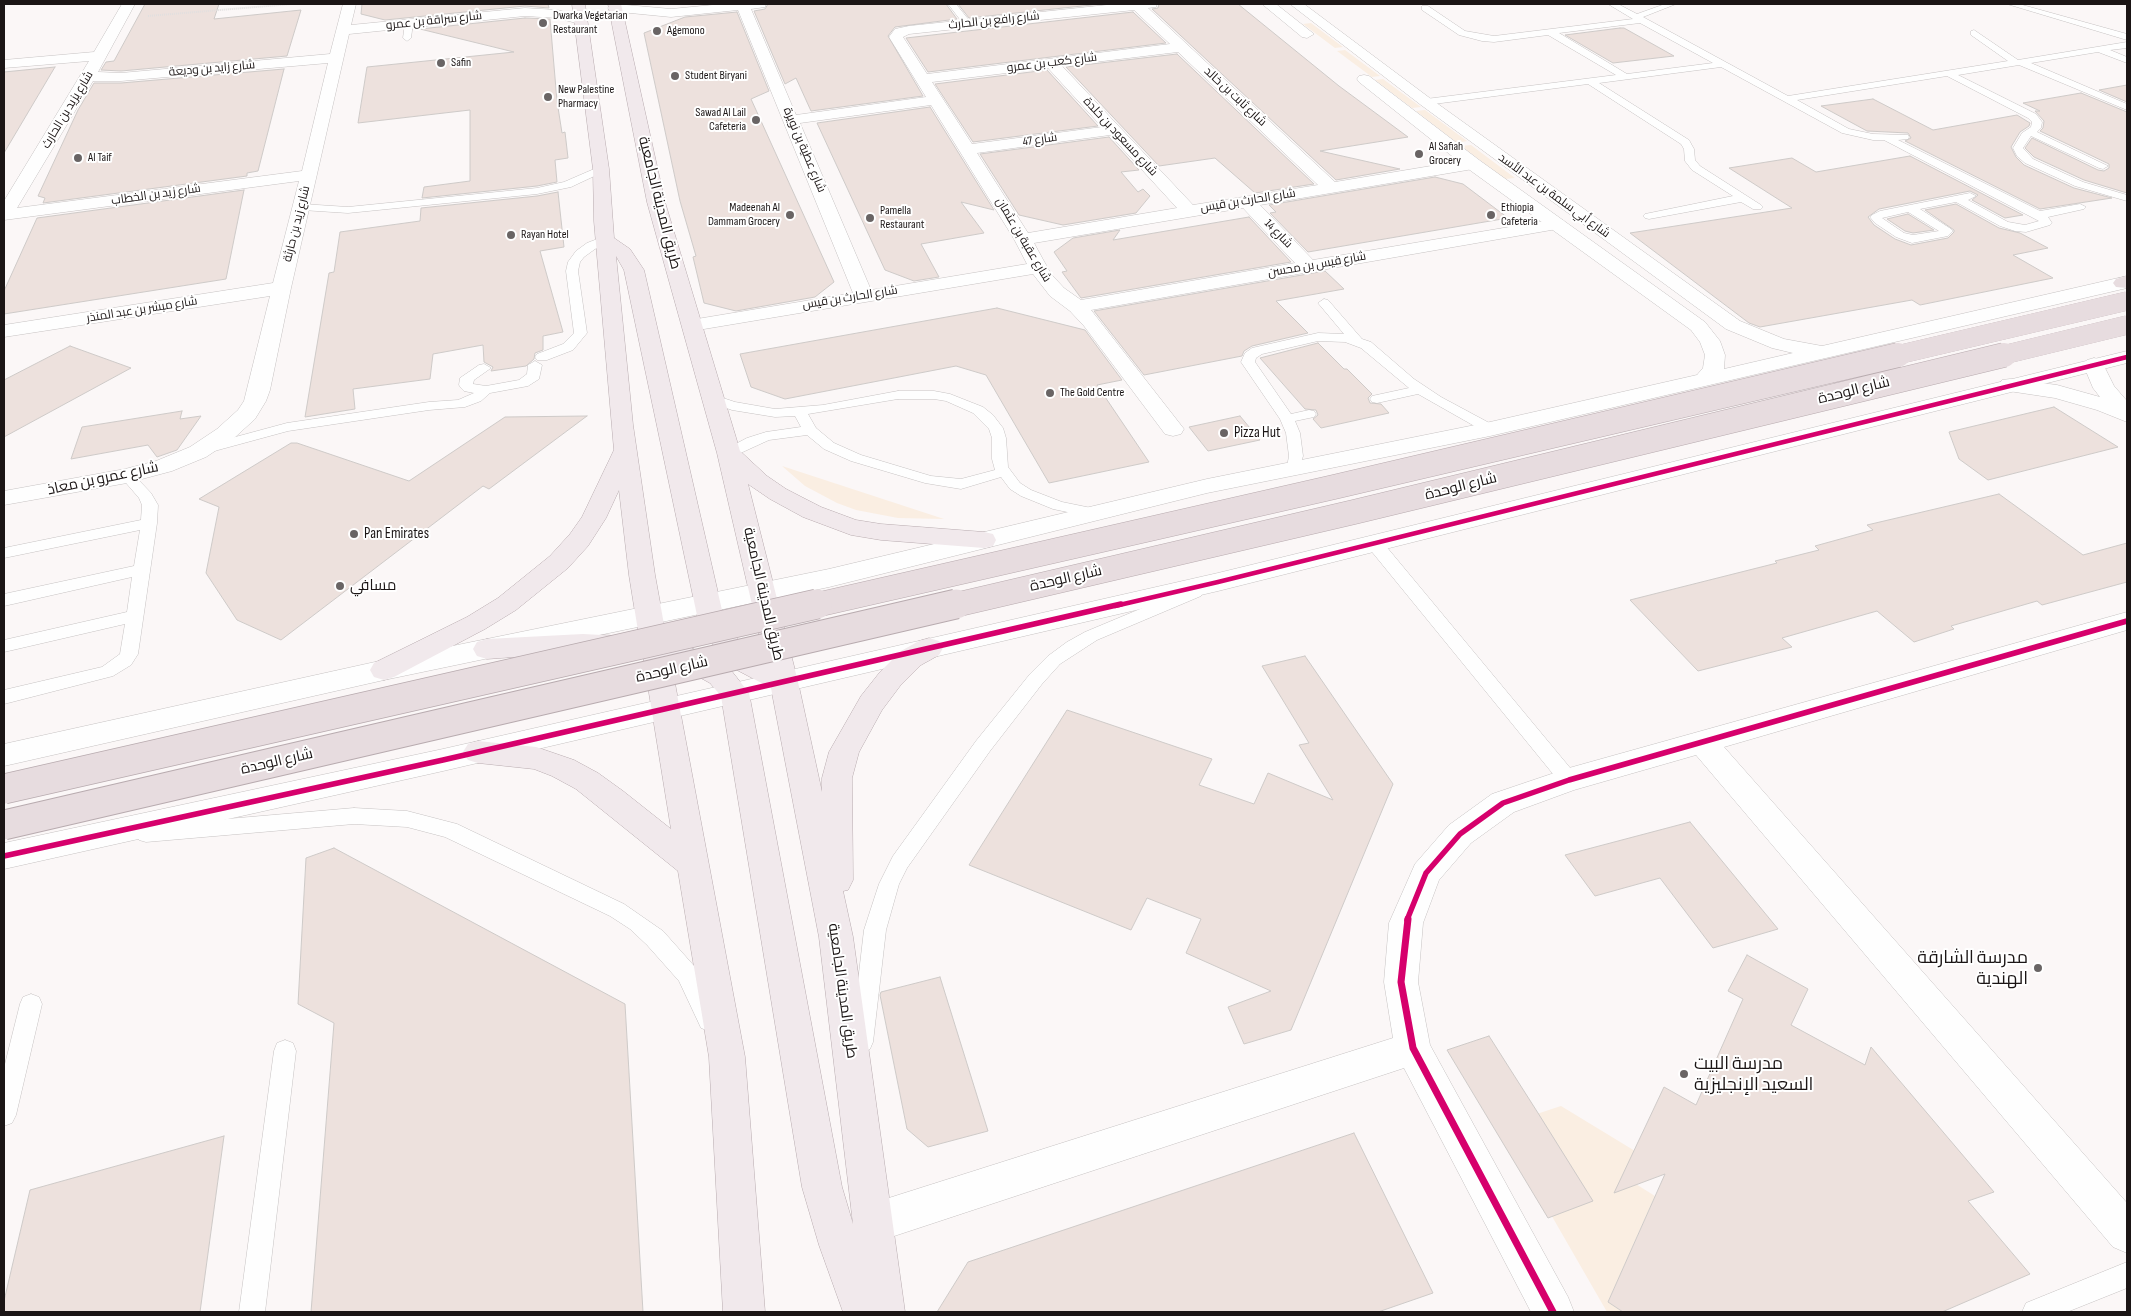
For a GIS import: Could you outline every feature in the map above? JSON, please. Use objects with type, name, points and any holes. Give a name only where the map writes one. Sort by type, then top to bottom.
[{"type":"highway","name":"شارع الوحدة","points":[[4,789],[1334,487],[2126,287]]},
{"type":"highway","name":"شارع الوحدة","points":[[4,825],[1364,510],[2127,325]]},
{"type":"main road","name":"طريق المدينة الجامعية","points":[[615,6],[630,26],[656,202],[729,453],[784,682],[836,937],[884,1312]]},
{"type":"main road","points":[[579,12],[601,169],[605,240],[625,450],[654,647],[727,1057],[744,1312]]},
{"type":"main road","points":[[605,240],[623,253],[634,270],[711,620],[730,649],[751,666],[784,682]]},
{"type":"main road","points":[[384,670],[476,624],[507,604],[559,562],[579,540],[594,518],[625,450]]},
{"type":"main road","points":[[729,453],[759,481],[778,494],[812,512],[851,527],[881,532],[984,540]]},
{"type":"main road","points":[[487,649],[583,643],[654,647],[677,653],[699,663],[720,676],[735,693],[822,1187],[839,1245],[864,1312]]},
{"type":"main road","points":[[836,937],[837,778],[844,752],[871,703],[890,679],[911,658],[929,648]]},
{"type":"main road","points":[[478,752],[536,758],[563,768],[587,781],[612,799],[693,865]]},
{"type":"street","name":"شارع يزيد بن الحارث","points":[[4,215],[100,56],[128,4]]},
{"type":"street","name":"شارع زيد بن حارثة","points":[[224,434],[247,414],[255,401],[280,288],[302,207],[349,4]]},
{"type":"street","name":"شارع سراقة بن عمرو","points":[[526,12],[557,4]]},
{"type":"street","points":[[630,26],[671,13],[762,4]]},
{"type":"street","name":"شارع رافع بن الحارث","points":[[898,34],[909,30],[1144,4]]},
{"type":"street","name":"شارع ثابت بن خالد","points":[[1144,4],[1181,47],[1332,188]]},
{"type":"street","points":[[1268,4],[1322,45]]},
{"type":"street","name":"شارع أبي سلمة بن عبد الأسد","points":[[1296,4],[1426,102],[1733,325],[1778,344],[1805,350],[1830,352]]},
{"type":"street","points":[[615,6],[671,13]]},
{"type":"street","name":"شارع عطية بن نويرة","points":[[743,6],[864,296]]},
{"type":"street","name":"شارع سراقة بن عمرو","points":[[343,30],[526,12],[557,14],[579,12]]},
{"type":"street","name":"شارع عقبة بن عثمان","points":[[898,34],[896,37],[1023,239],[1037,268],[1057,292],[1077,307],[1092,322],[1173,429]]},
{"type":"street","name":"شارع كعب بن عمرو","points":[[929,89],[1052,63],[1181,47]]},
{"type":"street","points":[[4,64],[100,56]]},
{"type":"street","name":"شارع زايد بن وديعة","points":[[88,76],[134,76],[337,58]]},
{"type":"street","name":"شارع مسعود بن خلدة","points":[[1052,63],[1189,211]]},
{"type":"street","name":"شارع أبي سلمة بن عبد الأسد","points":[[1352,69],[1473,164],[1698,326],[1710,341],[1715,355],[1714,369],[1704,380]]},
{"type":"street","points":[[788,112],[929,89]]},
{"type":"street","points":[[852,97],[929,89]]},
{"type":"street","points":[[788,112],[804,102]]},
{"type":"street","name":"شارع 47","points":[[967,150],[1114,130]]},
{"type":"street","name":"شارع الحارث بن قيس","points":[[1023,239],[1473,164]]},
{"type":"street","name":"شارع زيد بن الخطاب","points":[[4,215],[309,174]]},
{"type":"street","name":"شارع 14","points":[[1247,202],[1308,266]]},
{"type":"street","points":[[1557,224],[1592,241],[1606,244],[1618,243]]},
{"type":"street","name":"شارع قيس بن محسن","points":[[1077,307],[1557,224]]},
{"type":"street","name":"شارع الحارث بن قيس","points":[[692,325],[1037,268]]},
{"type":"street","points":[[4,755],[384,670],[762,592],[1294,467],[1490,429],[2126,287]]},
{"type":"street","name":"شارع مبشر بن عبد المنذر","points":[[4,331],[280,288]]},
{"type":"street","points":[[4,856],[478,752],[1218,582],[2127,357]]},
{"type":"street","points":[[2094,364],[2104,388],[2127,414]]},
{"type":"street","points":[[2010,385],[2033,387],[2073,396],[2127,414]]},
{"type":"street","name":"شارع عمرو بن معاذ","points":[[4,498],[127,476],[164,466],[198,452],[224,434]]},
{"type":"street","points":[[1553,1312],[1413,1048],[1401,982],[1406,923],[1426,873],[1460,834],[1503,804],[1569,780],[2127,621]]},
{"type":"street","points":[[1702,742],[2127,1233]]},
{"type":"street","points":[[873,1223],[1413,1048]]},
{"type":"lane","points":[[952,4],[968,24]]},
{"type":"lane","points":[[1612,4],[1846,131],[1873,137],[1904,137]]},
{"type":"lane","points":[[1425,8],[1462,33],[1482,38],[1505,39],[1639,19],[1672,4]]},
{"type":"lane","points":[[2010,4],[2127,37]]},
{"type":"lane","points":[[407,38],[409,23]]},
{"type":"lane","points":[[1550,32],[1624,76]]},
{"type":"lane","points":[[1974,33],[2018,62],[2127,107]]},
{"type":"lane","points":[[1787,98],[2127,45]]},
{"type":"lane","points":[[2098,49],[2127,60]]},
{"type":"lane","points":[[1426,102],[1723,64]]},
{"type":"lane","points":[[1947,73],[2032,116],[2037,122],[2036,128],[2023,139],[2018,148],[2024,157],[2038,166],[2093,190],[2127,198]]},
{"type":"lane","points":[[1590,81],[1685,142],[1689,149],[1690,161],[1696,168],[1757,207]]},
{"type":"lane","points":[[2030,132],[2063,158]]},
{"type":"lane","points":[[1886,138],[2046,220],[2044,226],[2026,229],[2015,228],[1959,198]]},
{"type":"lane","points":[[2024,157],[2045,153],[2063,158]]},
{"type":"lane","points":[[2038,166],[2063,158],[2084,157],[2103,166]]},
{"type":"lane","points":[[302,207],[331,210],[388,206],[401,211],[418,211],[522,198],[537,191],[567,185],[601,169]]},
{"type":"lane","points":[[1910,208],[1947,231],[1944,234],[1912,239],[1900,235],[1876,217],[1880,214],[1959,198],[1993,192]]},
{"type":"lane","points":[[1649,216],[1742,198]]},
{"type":"lane","points":[[2039,215],[2080,206]]},
{"type":"lane","points":[[428,406],[469,388],[486,390],[515,386],[530,380],[535,373],[539,361],[568,347],[576,340],[581,333],[572,271],[574,262],[590,246],[605,240]]},
{"type":"lane","points":[[1324,303],[1357,341]]},
{"type":"lane","points":[[1294,467],[1296,444],[1287,419],[1248,362],[1250,356],[1257,351],[1318,337],[1336,337],[1357,341],[1374,350],[1420,390],[1452,411],[1490,429]]},
{"type":"lane","points":[[469,388],[466,385],[467,378],[484,368]]},
{"type":"lane","points":[[198,452],[287,427],[469,401],[486,390]]},
{"type":"lane","points":[[1376,399],[1420,390]]},
{"type":"lane","points":[[714,399],[753,411],[800,412],[898,395],[916,394],[950,398],[978,410],[992,423],[999,438],[999,459],[1003,472],[1015,486],[1041,500],[1096,514]]},
{"type":"lane","points":[[800,412],[810,430],[829,446],[842,452],[940,483],[972,482],[1003,472]]},
{"type":"lane","points":[[247,414],[263,423],[287,427]]},
{"type":"lane","points":[[1287,419],[1309,414]]},
{"type":"lane","points":[[729,453],[766,436],[810,430]]},
{"type":"lane","points":[[4,697],[107,672],[117,667],[129,654],[149,523],[150,504],[146,496],[127,476]]},
{"type":"lane","points":[[4,553],[149,523]]},
{"type":"lane","points":[[1374,543],[1569,780]]},
{"type":"lane","points":[[4,600],[142,570]]},
{"type":"lane","points":[[856,1092],[876,930],[889,884],[900,862],[983,746],[1036,679],[1054,660],[1091,636],[1218,582]]},
{"type":"lane","points":[[4,646],[135,616]]},
{"type":"lane","points":[[73,841],[354,816],[407,819],[450,830],[617,910],[656,938],[688,974],[727,1057]]},
{"type":"lane","points":[[4,1115],[31,1004]]},
{"type":"lane","points":[[252,1312],[285,1051]]},
{"type":"lane","points":[[2035,1312],[2127,1275]]},
{"type":"path","points":[[120,18],[292,4]]},
{"type":"shaded area","points":[[1311,23],[1343,47],[1335,48],[1303,24]]},
{"type":"shaded area","points":[[1345,50],[1380,76],[1372,77],[1337,51]]},
{"type":"shaded area","points":[[1383,79],[1421,107],[1412,108],[1375,80]]},
{"type":"shaded area","points":[[1425,110],[1467,141],[1457,143],[1416,111]]},
{"type":"shaded area","points":[[1471,145],[1515,178],[1505,179],[1461,146]]},
{"type":"shaded area","points":[[782,466],[944,519],[898,518],[856,510],[837,503],[805,486]]},
{"type":"shaded area","points":[[1561,1106],[1635,1151],[1623,1176],[1655,1196],[1608,1302],[1623,1312],[1607,1312],[1500,1126]]},
{"type":"building","points":[[145,4],[219,4],[214,19],[301,10],[287,56],[121,71],[101,70],[106,62],[114,61]]},
{"type":"building","points":[[362,4],[548,4],[549,8],[525,6],[385,20],[361,14]]},
{"type":"building","points":[[768,4],[946,4],[957,19],[895,27],[888,36],[923,96],[811,111],[796,78],[785,84],[754,11],[765,9]]},
{"type":"building","points":[[958,4],[1101,4],[969,18]]},
{"type":"building","points":[[1159,4],[1238,4],[1339,86],[1408,137],[1320,151],[1400,169],[1336,180],[1152,9],[1158,8]]},
{"type":"building","points":[[737,12],[769,91],[751,99],[834,282],[815,297],[736,311],[704,303],[693,257],[696,256],[680,201],[644,33],[685,17]]},
{"type":"building","points":[[1133,12],[1166,43],[928,72],[906,38]]},
{"type":"building","points":[[525,18],[550,19],[557,101],[562,133],[565,132],[568,158],[555,160],[557,182],[537,186],[422,198],[424,187],[470,181],[470,110],[358,123],[367,67],[514,52],[420,29]]},
{"type":"building","points":[[1624,28],[1674,56],[1613,63],[1565,35]]},
{"type":"building","points":[[1177,54],[1314,184],[1255,193],[1215,158],[1159,166],[1066,67]]},
{"type":"building","points":[[55,67],[4,153],[4,72]]},
{"type":"building","points":[[284,69],[258,171],[247,173],[247,176],[43,203],[45,198],[38,196],[78,110],[94,83],[121,83]]},
{"type":"building","points":[[1047,70],[1098,126],[973,142],[935,84]]},
{"type":"building","points":[[2127,85],[2127,102],[2099,90]]},
{"type":"building","points":[[2081,93],[2127,112],[2127,193],[2084,180],[2034,157],[2025,148],[2032,138],[2098,170],[2104,171],[2109,168],[2109,164],[2040,131],[2043,128],[2044,121],[2035,111],[2040,111],[2023,103]]},
{"type":"building","points":[[1873,99],[1933,130],[2017,115],[2030,123],[2029,126],[2020,132],[2011,147],[2016,157],[2024,165],[2074,188],[2112,198],[2040,209],[1905,141],[1911,138],[1908,133],[1867,131],[1821,106]]},
{"type":"building","points":[[930,107],[994,210],[961,202],[984,233],[921,244],[939,277],[914,281],[885,270],[817,123]]},
{"type":"building","points":[[1109,137],[1139,170],[1121,172],[1138,192],[1143,189],[1150,196],[1136,213],[1063,225],[1019,215],[980,154]]},
{"type":"building","points":[[1910,156],[2023,215],[2005,218],[1972,200],[1978,195],[1970,191],[1879,209],[1868,217],[1874,225],[1895,239],[1911,245],[1948,238],[1954,230],[1925,210],[1956,204],[1999,228],[2020,233],[2048,248],[2013,255],[2053,278],[1920,305],[1912,300],[1760,327],[1749,323],[1630,233],[1792,208],[1729,168],[1792,158],[1816,172]]},
{"type":"building","points":[[1435,177],[1463,184],[1508,218],[1308,252],[1270,213],[1276,212],[1269,205]]},
{"type":"building","points":[[244,190],[226,279],[4,314],[4,291],[37,218]]},
{"type":"building","points":[[558,192],[564,247],[540,251],[563,332],[543,336],[543,350],[535,353],[534,359],[526,366],[491,371],[493,367],[484,362],[483,345],[433,354],[430,379],[353,389],[355,409],[305,417],[329,273],[334,272],[340,232],[420,221],[421,208],[537,196]]},
{"type":"building","points":[[1908,214],[1934,230],[1913,233],[1905,231],[1887,219]]},
{"type":"building","points":[[1249,217],[1291,262],[1081,298],[1062,272],[1067,271],[1054,252],[1073,238],[1120,230],[1113,240]]},
{"type":"building","points":[[1325,271],[1344,289],[1276,301],[1308,333],[1252,346],[1244,351],[1242,356],[1144,375],[1094,311]]},
{"type":"building","name":"The Gold Centre","points":[[997,308],[1085,330],[1122,380],[1097,385],[1149,462],[1049,483],[986,375],[956,366],[785,399],[751,387],[740,354]]},
{"type":"building","points":[[1318,343],[1372,394],[1368,398],[1370,403],[1381,404],[1389,413],[1321,428],[1313,419],[1318,415],[1316,410],[1305,409],[1260,358]]},
{"type":"building","points":[[70,346],[131,368],[4,437],[4,380]]},
{"type":"building","points":[[2054,407],[2118,447],[1988,480],[1959,459],[1949,432]]},
{"type":"building","points":[[182,411],[180,419],[201,416],[177,450],[157,457],[148,445],[71,459],[82,427]]},
{"type":"building","points":[[587,416],[489,489],[483,486],[281,640],[237,620],[206,573],[219,507],[199,499],[291,443],[297,443],[409,481],[505,417]]},
{"type":"building","name":"Pizza Hut","points":[[1240,416],[1260,440],[1208,451],[1189,427]]},
{"type":"building","points":[[1999,494],[2083,555],[2127,543],[2127,582],[2042,605],[2037,601],[1951,626],[1954,629],[1914,642],[1877,611],[1782,638],[1792,647],[1698,671],[1630,600],[1777,563],[1775,561],[1819,550],[1815,546],[1873,530],[1867,525]]},
{"type":"building","points":[[1305,656],[1393,784],[1291,1030],[1244,1044],[1228,1007],[1271,991],[1186,953],[1201,919],[1147,898],[1131,930],[969,865],[1067,710],[1212,759],[1199,785],[1254,804],[1268,773],[1333,800],[1299,745],[1309,743],[1262,666]]},
{"type":"building","points":[[1690,822],[1778,929],[1713,948],[1660,878],[1595,896],[1565,855]]},
{"type":"building","points":[[334,848],[625,1004],[643,1312],[311,1312],[334,1023],[298,1004],[306,858]]},
{"type":"building","points":[[1747,955],[1808,989],[1791,1025],[1865,1065],[1871,1047],[1994,1192],[1968,1201],[2030,1274],[1942,1312],[1623,1312],[1608,1302],[1665,1174],[1614,1193],[1664,1087],[1696,1105],[1743,999],[1728,991]]},
{"type":"building","points":[[940,977],[988,1131],[928,1147],[907,1129],[880,995],[881,992]]},
{"type":"building","points":[[1489,1036],[1593,1201],[1548,1218],[1447,1050]]},
{"type":"building","points":[[1354,1133],[1433,1293],[1378,1312],[937,1312],[968,1262]]},
{"type":"building","points":[[224,1136],[200,1312],[4,1312],[4,1301],[30,1190]]},
{"type":"cycle path","points":[[4,856],[443,760],[1218,582],[2127,357]]},
{"type":"cycle path","points":[[1553,1312],[1413,1048],[1401,982],[1406,923],[1426,873],[1460,834],[1503,803],[1569,780],[2127,621]]},
{"type":"place","name":"Dwarka Vegetarian Restaurant","points":[[543,23]]},
{"type":"place","name":"Agemono","points":[[657,31]]},
{"type":"place","name":"Safin","points":[[441,63]]},
{"type":"place","name":"Student Biryani","points":[[675,76]]},
{"type":"place","name":"New Palestine Pharmacy","points":[[548,97]]},
{"type":"place","name":"Sawad Al Lail Cafeteria","points":[[756,120]]},
{"type":"place","name":"Al Safiah Grocery","points":[[1419,154]]},
{"type":"place","name":"Al Taif","points":[[78,158]]},
{"type":"place","name":"Madeenah Al Dammam Grocery","points":[[790,215]]},
{"type":"place","name":"Ethiopia Cafeteria","points":[[1491,215]]},
{"type":"place","name":"Pamella Restaurant","points":[[870,218]]},
{"type":"place","name":"Rayan Hotel","points":[[511,235]]},
{"type":"place","name":"The Gold Centre","points":[[1050,393]]},
{"type":"place","name":"Pizza Hut","points":[[1224,433]]},
{"type":"place","name":"Pan Emirates","points":[[354,534]]},
{"type":"place","name":"مسافي","points":[[340,586]]},
{"type":"place","name":"مدرسة الشارقة الهندية","points":[[2038,968]]},
{"type":"place","name":"مدرسة البيت السعيد الإنجليزية","points":[[1684,1074]]}]
